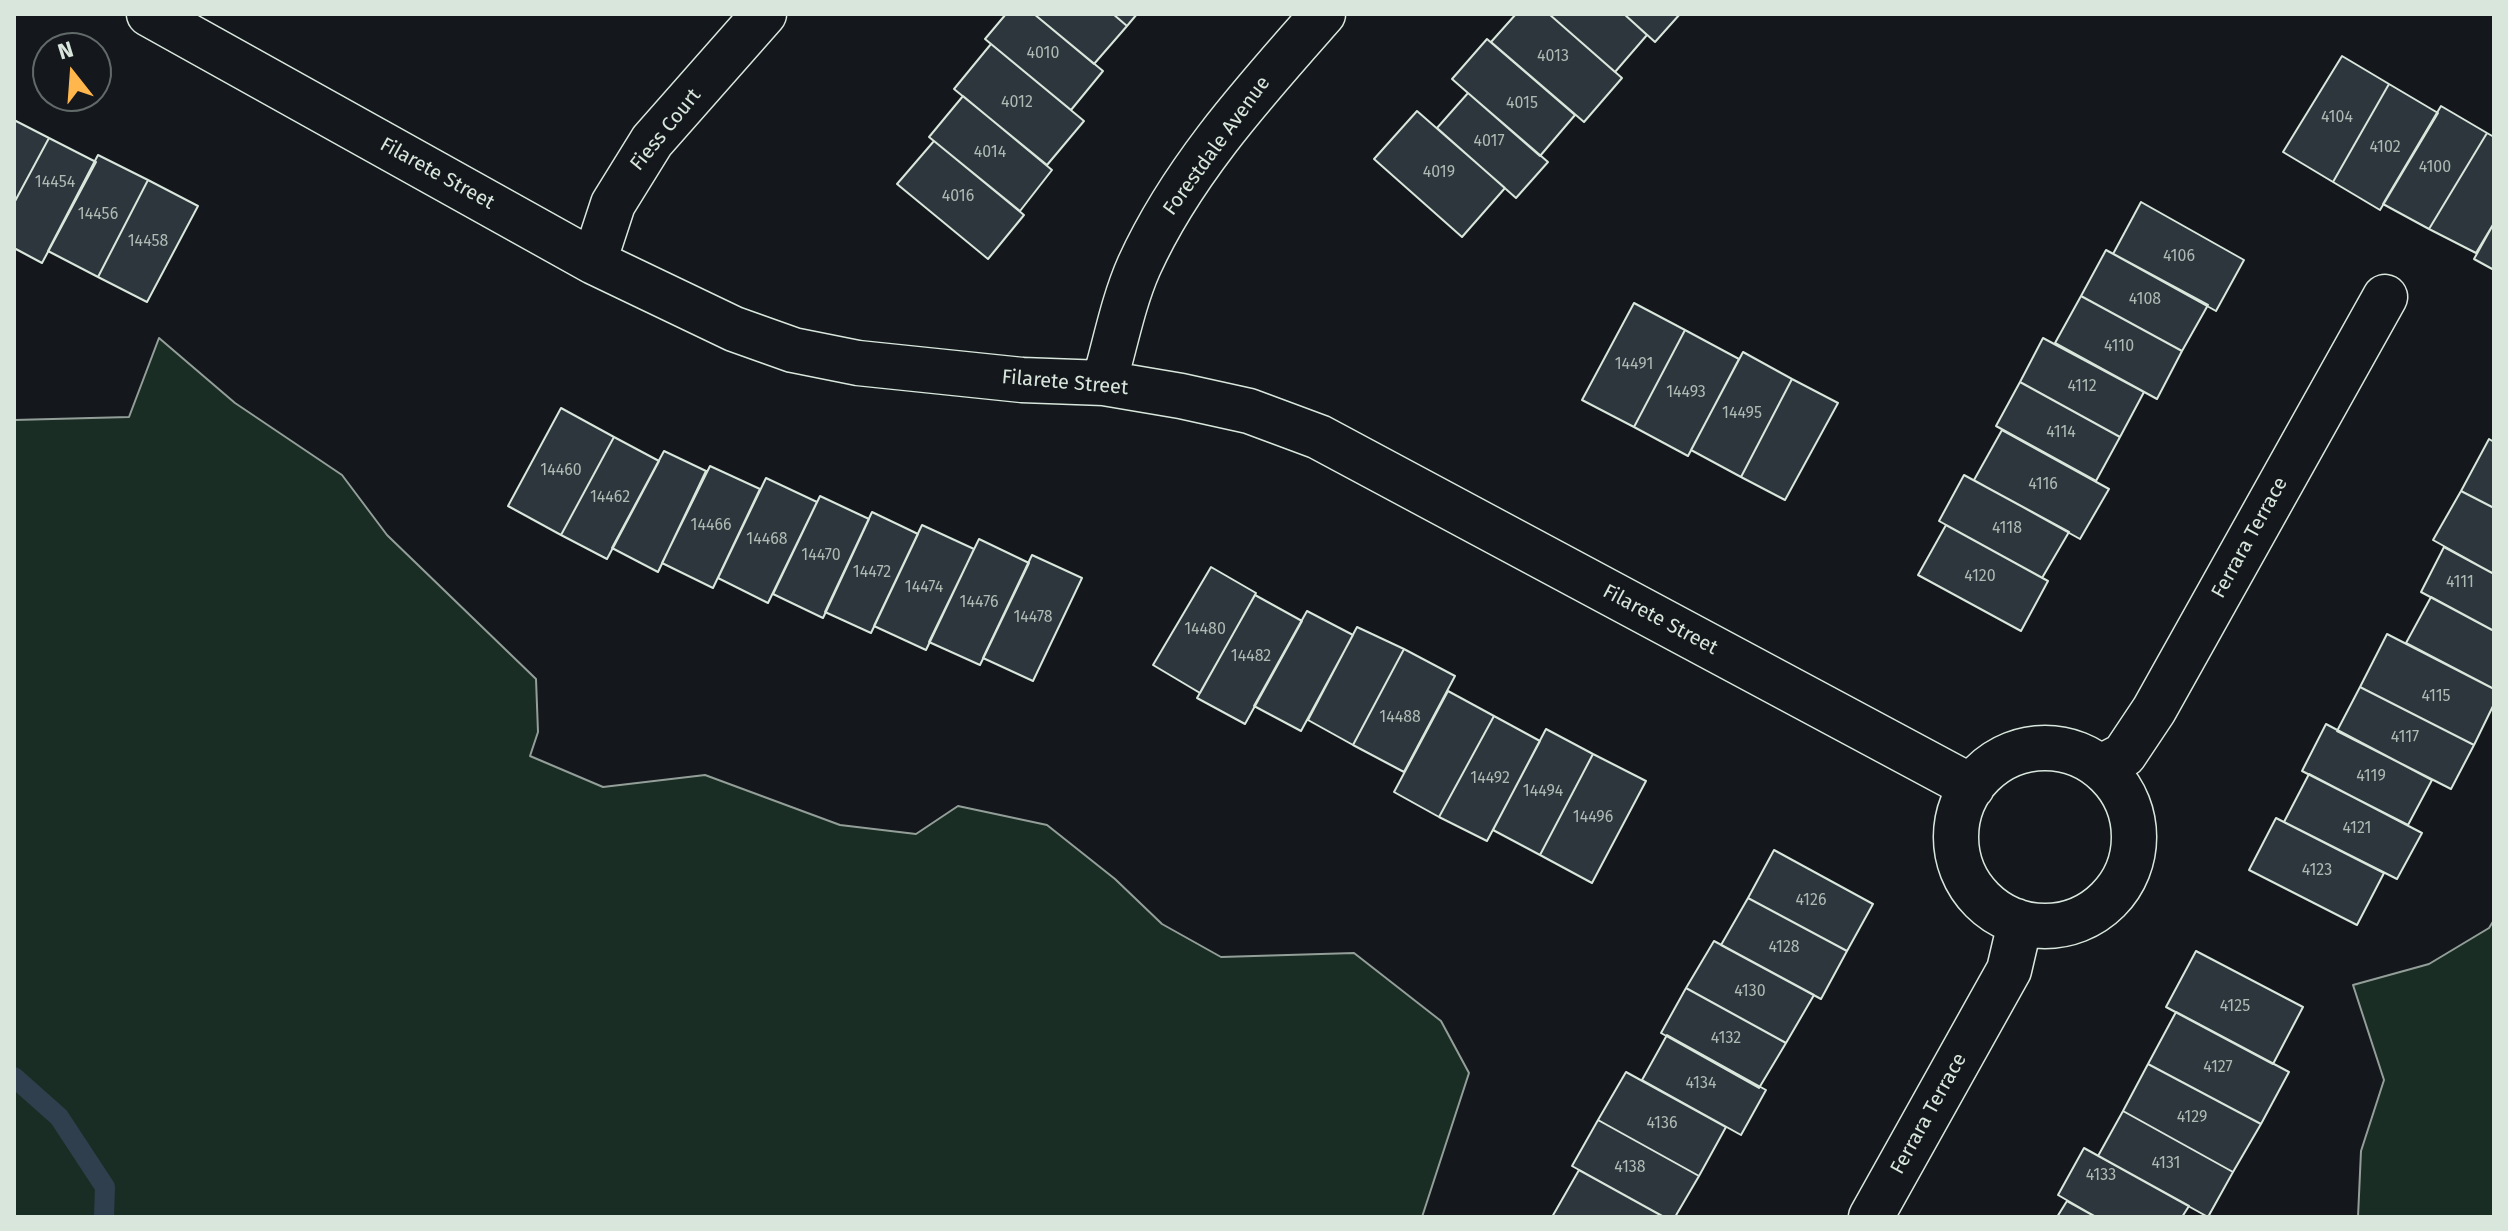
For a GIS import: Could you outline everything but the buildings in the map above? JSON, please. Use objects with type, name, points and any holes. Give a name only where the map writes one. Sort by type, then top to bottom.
[{"type":"street","name":"Filarete Street","points":[[149,14],[594,262],[719,322],[793,350],[858,363],[1022,380],[1104,383],[1249,411],[1319,437],[1972,787]]},
{"type":"street","name":"Fiess Court","points":[[594,262],[613,204],[652,141],[764,14]]},
{"type":"street","name":"Forestdale Avenue","points":[[1104,383],[1138,269],[1163,219],[1195,170],[1270,74],[1323,14]]},
{"type":"street","name":"Ferrara Terrace","points":[[2101,767],[2124,755],[2154,710],[2385,297]]},
{"type":"street","points":[[2030,749],[2070,751],[2085,757],[2114,779],[2126,797],[2134,824],[2133,853],[2125,876],[2108,900],[2092,913],[2070,922],[2035,926],[2000,914],[1977,895],[1962,870],[1956,848],[1956,827],[1972,787],[1982,775],[2009,755],[2030,749]]},
{"type":"street","name":"Ferrara Terrace","points":[[1871,1217],[2009,970],[2017,936],[2016,921]]},
{"type":"green space","points":[[159,338],[235,403],[342,475],[387,535],[536,679],[538,732],[530,756],[603,787],[705,775],[840,825],[916,834],[958,806],[1047,825],[1115,879],[1162,924],[1221,957],[1354,953],[1441,1021],[1469,1073],[1422,1217],[14,1217],[14,420],[129,417]]},
{"type":"green space","points":[[2494,920],[2494,1217],[2358,1217],[2361,1151],[2384,1080],[2353,985],[2429,964],[2489,928]]},
{"type":"waterway","points":[[14,1077],[59,1117],[105,1187],[104,1217]]}]
